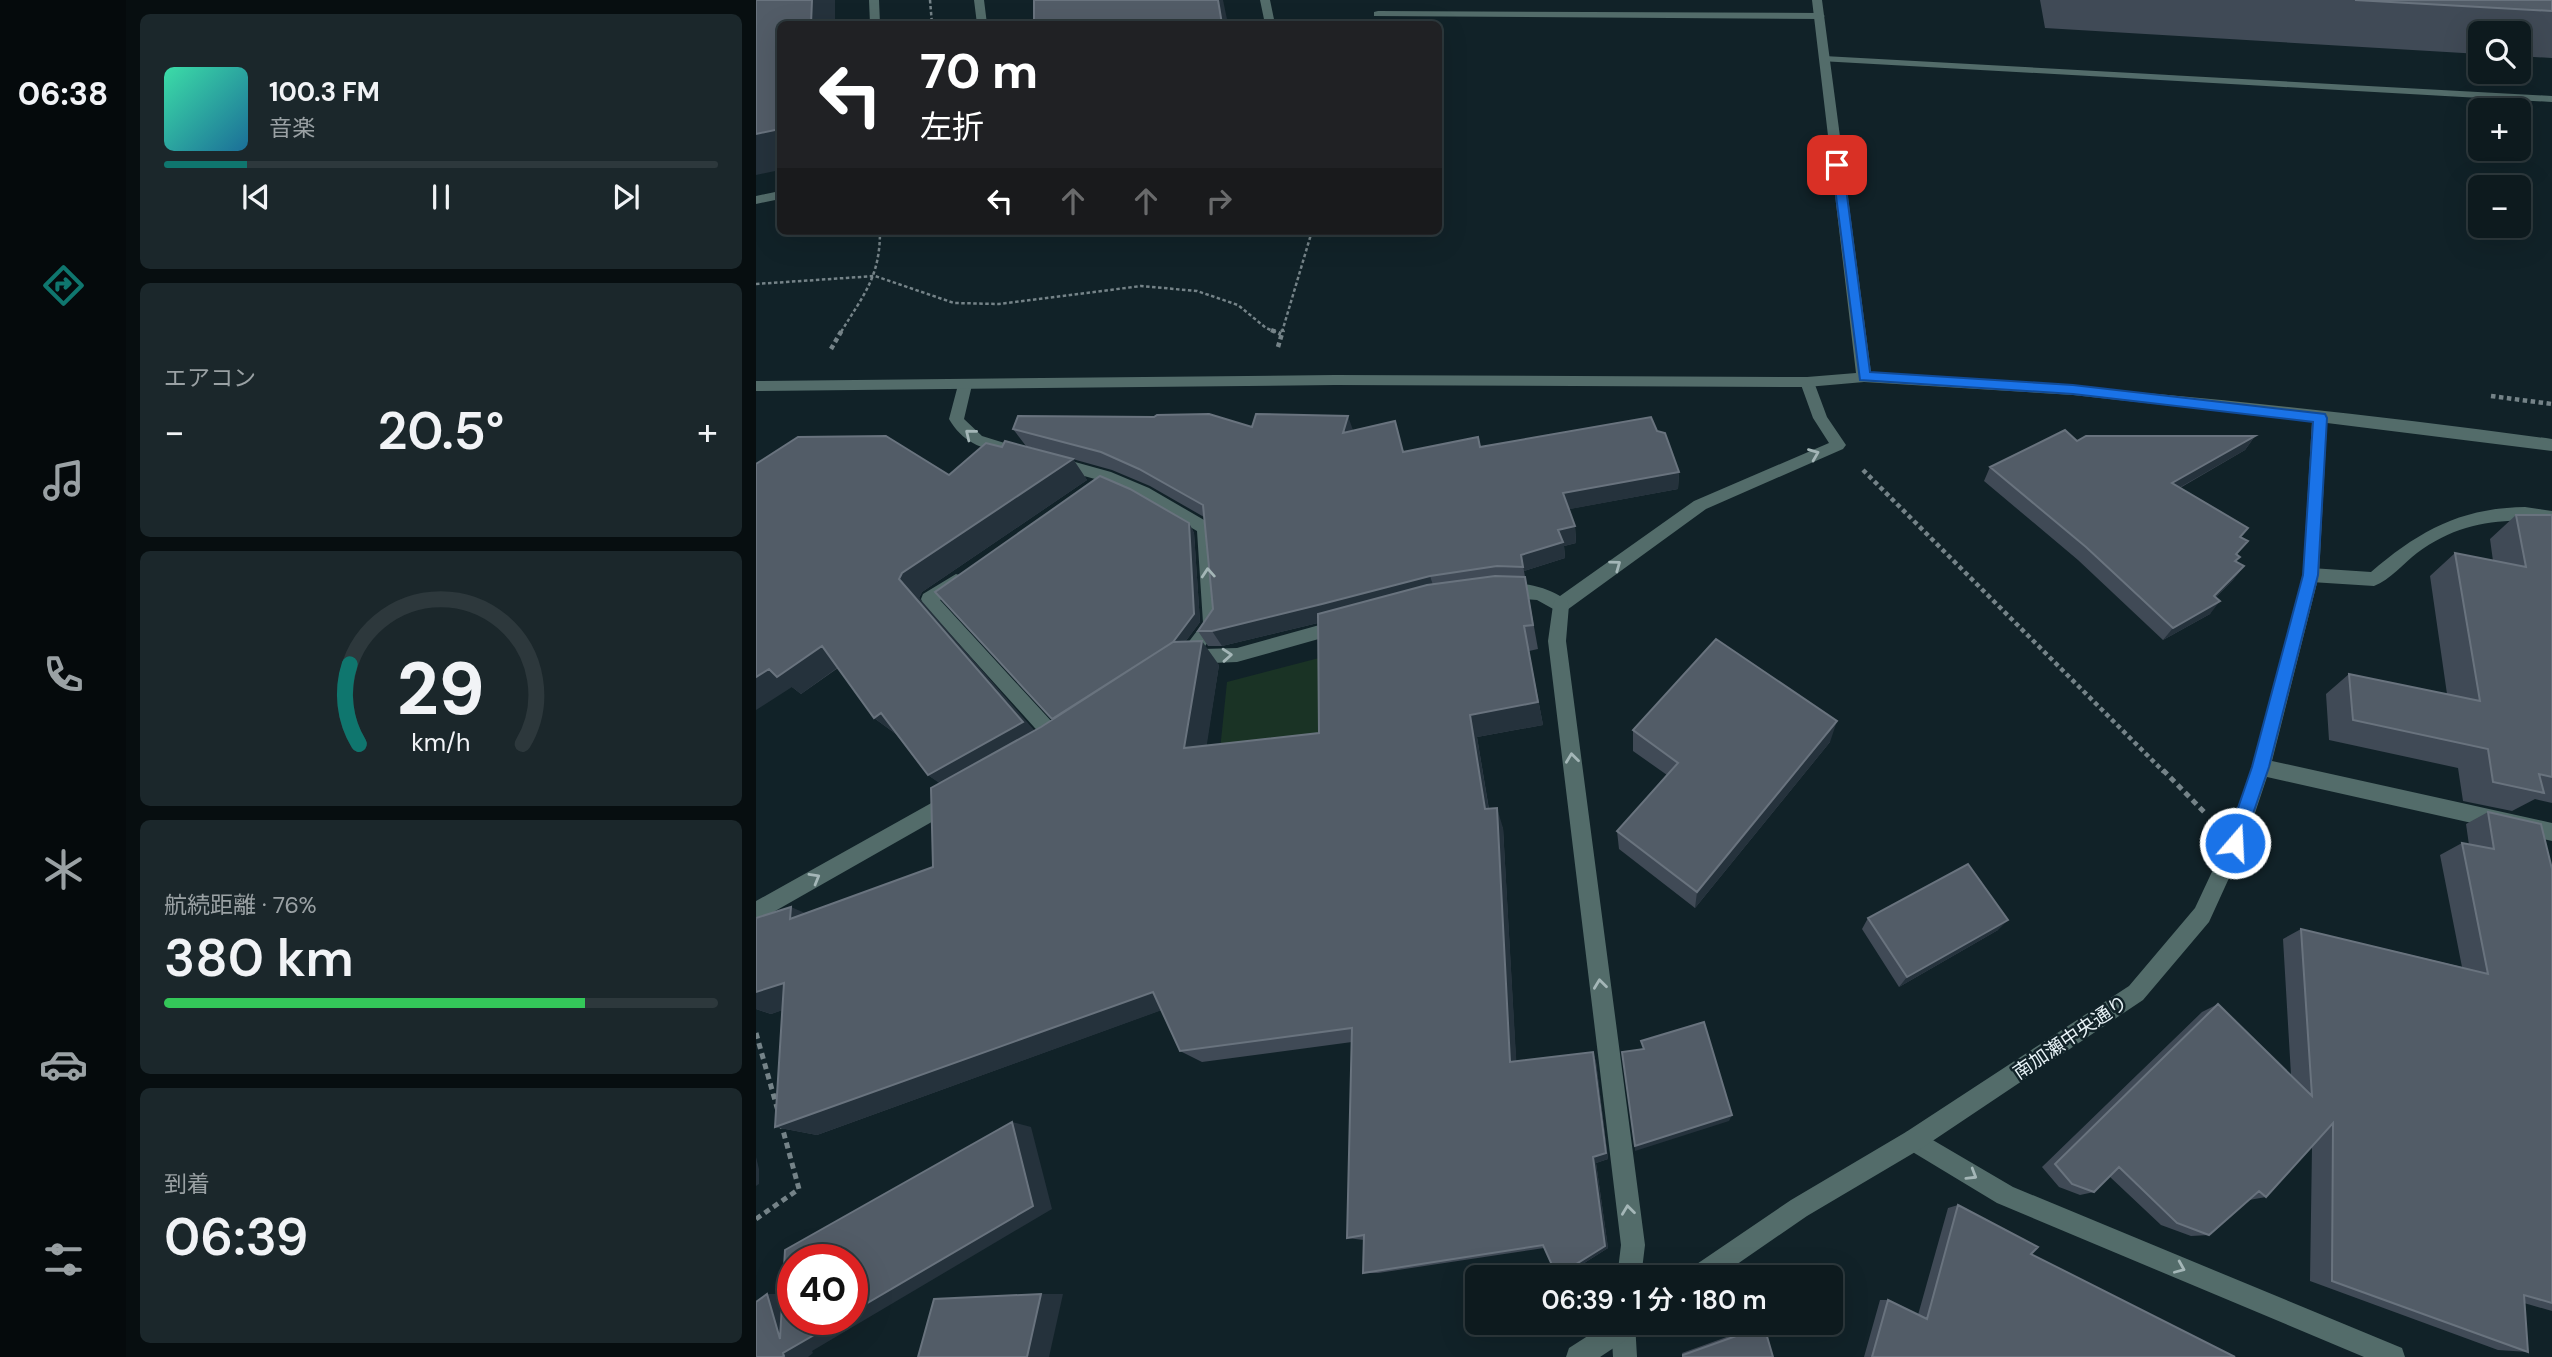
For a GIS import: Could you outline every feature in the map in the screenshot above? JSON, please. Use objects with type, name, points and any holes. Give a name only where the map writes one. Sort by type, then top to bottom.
[{"type":"street","points":[[874,0],[875,21]]},
{"type":"street","points":[[979,0],[982,21]]},
{"type":"street","points":[[1265,0],[1269,21]]},
{"type":"street","points":[[1817,0],[1864,377]]},
{"type":"street","points":[[1378,14],[1819,16]]},
{"type":"street","points":[[1824,59],[2552,99]]},
{"type":"street","points":[[756,200],[777,196]]},
{"type":"street","points":[[756,386],[1363,380],[1807,382],[1864,377],[2073,390],[2452,431],[2552,445]]},
{"type":"street","points":[[1631,1265],[1633,1245],[1557,641],[1561,605],[1700,505],[1838,444],[1820,418],[1807,382]]},
{"type":"street","points":[[965,385],[956,419],[965,434],[980,442],[1018,452]]},
{"type":"street","name":"南加瀬中央通り","points":[[1715,1265],[1799,1208],[1914,1140],[2136,993],[2202,915],[2235,843],[2261,767],[2311,575],[2320,418]]},
{"type":"street","points":[[1043,459],[1106,476],[1143,492],[1205,528],[1212,625],[1182,661],[1237,655],[1356,622]]},
{"type":"street","points":[[1084,492],[1106,476]]},
{"type":"street","points":[[2311,575],[2374,579],[2408,548],[2463,519],[2521,511],[2552,517]]},
{"type":"street","points":[[974,569],[929,599],[1063,738],[1038,752]]},
{"type":"street","points":[[1488,593],[1540,593],[1561,605]]},
{"type":"street","points":[[2261,767],[2552,832]]},
{"type":"street","points":[[756,912],[972,789]]},
{"type":"street","points":[[1914,1140],[2005,1195],[2393,1357]]},
{"type":"street","points":[[1578,1357],[1609,1335]]},
{"type":"street","points":[[1625,1335],[1625,1357]]},
{"type":"path","points":[[930,0],[933,21]]},
{"type":"path","points":[[831,350],[875,276],[880,257],[880,235]]},
{"type":"path","points":[[1278,347],[1311,235]]},
{"type":"path","points":[[756,284],[875,276],[954,303],[1011,303],[1141,286],[1197,291],[1238,305],[1266,328],[1281,334]]},
{"type":"path","points":[[2491,396],[2552,404]]},
{"type":"path","points":[[1838,444],[2235,843]]},
{"type":"path","points":[[756,1032],[799,1189],[756,1219]]},
{"type":"green space","points":[[1323,657],[1322,739],[1220,750],[1227,682]]},
{"type":"building","points":[[756,0],[812,0],[811,21],[777,21],[777,130],[756,134]]},
{"type":"building","points":[[1034,0],[1218,0],[1222,21],[1034,21]]},
{"type":"building","points":[[2355,0],[2552,0],[2552,11]]},
{"type":"building","points":[[1209,414],[1252,427],[1256,414],[1348,416],[1343,433],[1395,421],[1403,452],[1478,437],[1480,447],[1651,417],[1657,431],[1665,433],[1679,472],[1563,493],[1575,526],[1558,530],[1563,542],[1521,555],[1523,567],[1497,566],[1430,576],[1212,631],[1198,631],[1213,609],[1203,505],[1139,469],[1101,452],[1013,429],[1018,416],[1154,417]]},
{"type":"building","points":[[2065,430],[2077,441],[2086,436],[2255,436],[2172,483],[2248,528],[2240,537],[2248,541],[2236,554],[2240,557],[2235,561],[2244,566],[2214,596],[2220,601],[2173,628],[2086,547],[1990,467]]},
{"type":"building","points":[[886,436],[949,475],[986,443],[1002,447],[1005,441],[1073,459],[902,573],[899,579],[1023,722],[928,775],[881,713],[874,718],[822,646],[777,677],[769,669],[756,677],[756,464],[798,437]]},
{"type":"building","points":[[1100,476],[1130,489],[1189,523],[1194,614],[1173,642],[1052,719],[935,592]]},
{"type":"building","points":[[2516,515],[2552,515],[2552,777],[2539,774],[2544,793],[2493,782],[2488,749],[2353,720],[2349,674],[2480,701],[2455,553],[2526,567]]},
{"type":"building","points":[[1495,576],[1525,577],[1533,625],[1524,626],[1538,702],[1470,715],[1485,809],[1497,808],[1510,1062],[1593,1052],[1606,1153],[1593,1157],[1605,1246],[1575,1265],[1552,1265],[1543,1245],[1363,1273],[1364,1235],[1347,1238],[1352,1028],[1180,1051],[1153,992],[775,1127],[784,983],[756,992],[756,918],[791,907],[790,919],[933,867],[931,788],[1041,727],[1173,642],[1202,641],[1184,748],[1319,733],[1318,614],[1427,585]]},
{"type":"building","points":[[1716,639],[1837,721],[1697,892],[1617,831],[1678,763],[1633,730]]},
{"type":"building","points":[[2488,812],[2541,824],[2552,869],[2552,1303],[2524,1295],[2528,1352],[2332,1281],[2333,1123],[2266,1197],[2259,1191],[2209,1235],[2177,1223],[2119,1167],[2094,1192],[2072,1184],[2055,1164],[2218,1004],[2312,1096],[2301,929],[2488,974],[2462,843],[2494,849]]},
{"type":"building","points":[[1968,864],[2008,920],[1907,977],[1868,918]]},
{"type":"building","points":[[1704,1022],[1732,1115],[1635,1146],[1622,1052],[1644,1049],[1641,1041]]},
{"type":"building","points":[[1012,1122],[1033,1206],[868,1303],[868,1244],[796,1244]]},
{"type":"building","points":[[1958,1205],[2038,1247],[2031,1254],[2235,1357],[1872,1357],[1888,1300],[1927,1319]]},
{"type":"building","points":[[767,1294],[777,1335],[780,1339],[780,1335],[814,1335],[783,1353],[782,1357],[756,1357],[756,1302]]},
{"type":"building","points":[[1041,1294],[1027,1357],[918,1357],[934,1299]]},
{"type":"building","points":[[1739,1335],[1767,1335],[1773,1357],[1683,1357]]},
{"type":"route","points":[[1837,165],[1864,377],[2073,390],[2320,418],[2311,575],[2261,767],[2235,843]]}]
